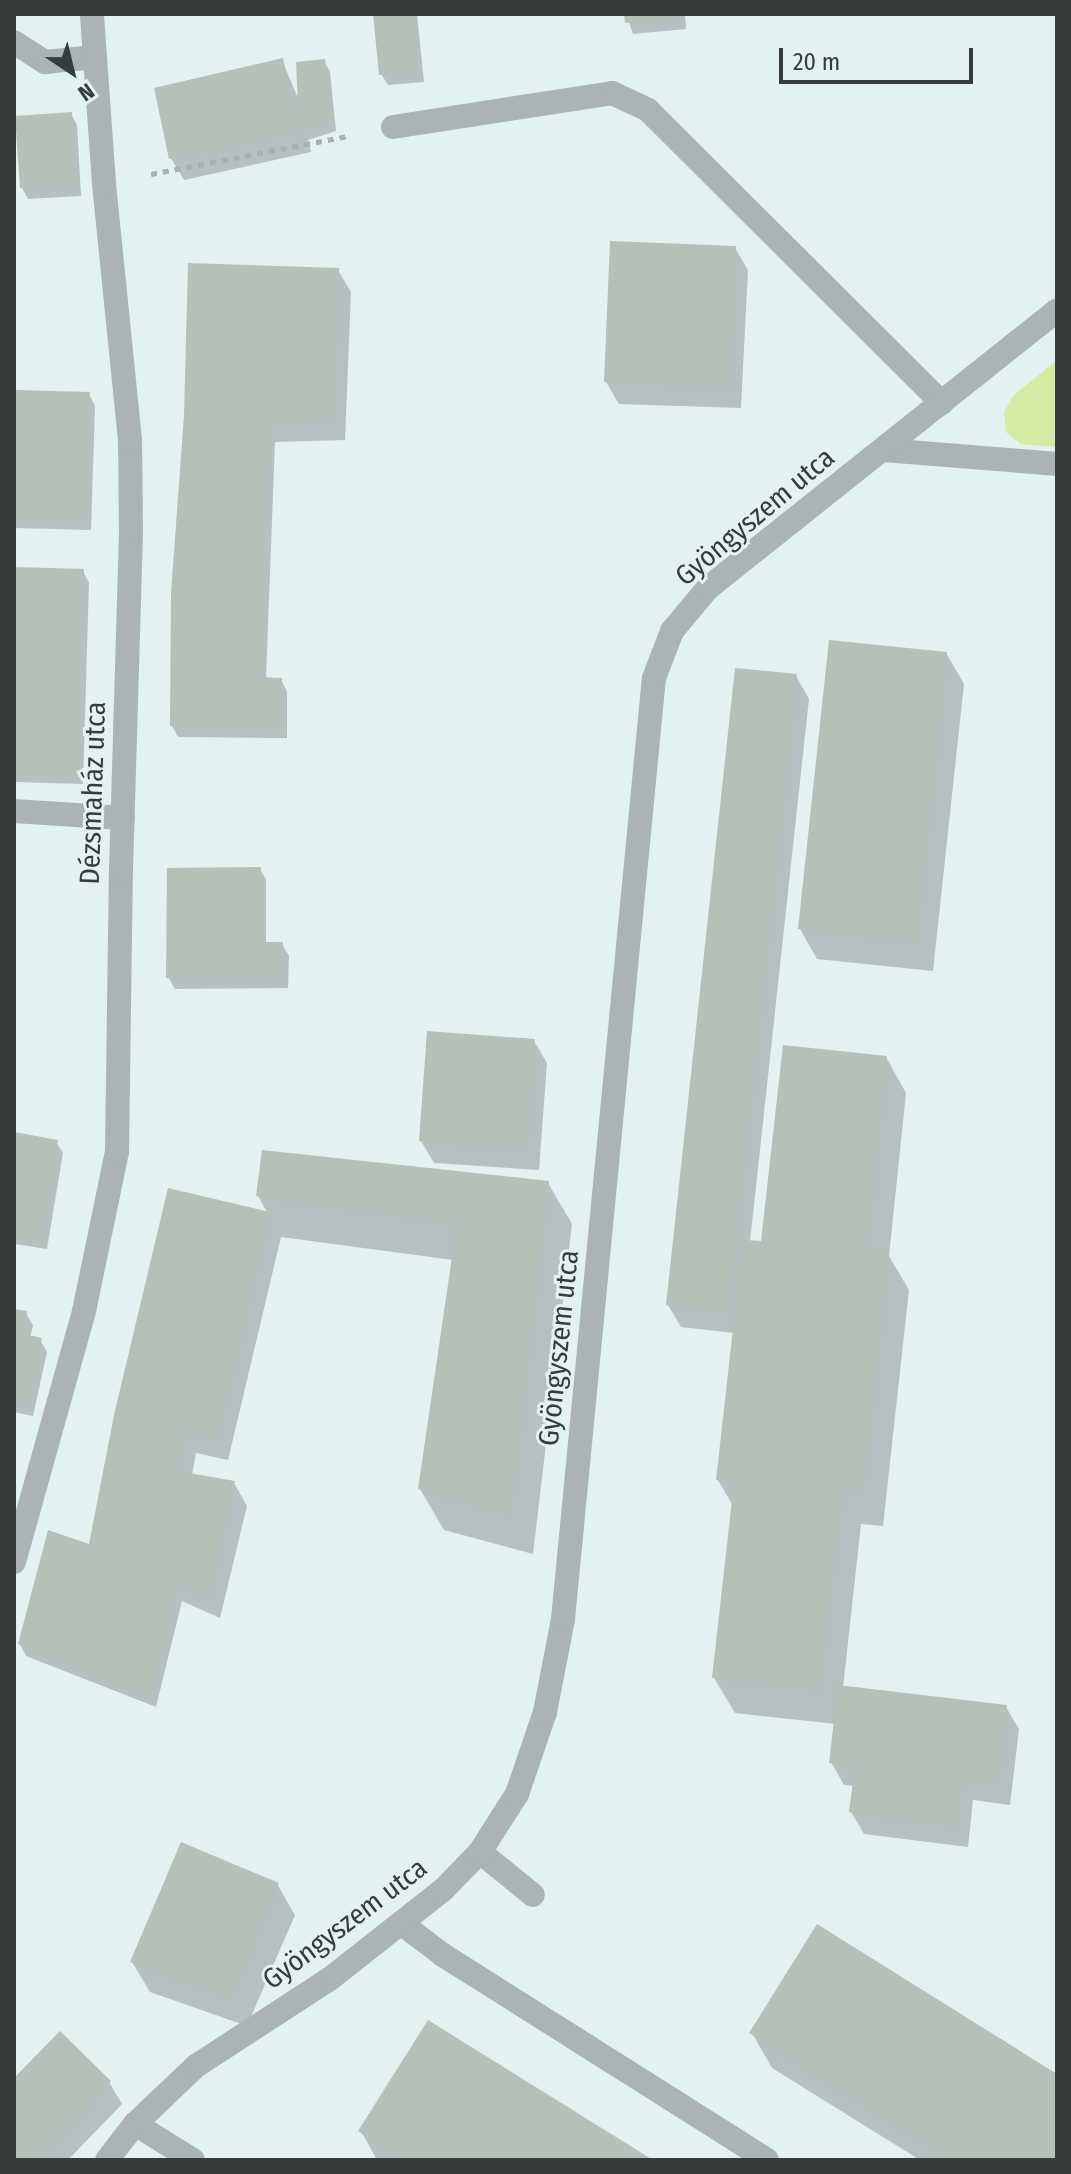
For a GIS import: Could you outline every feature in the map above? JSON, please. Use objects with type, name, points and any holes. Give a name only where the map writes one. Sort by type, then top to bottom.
[{"type":"street","name":"Dézsmaház utca","points":[[14,1562],[84,1311],[117,1151],[131,531],[130,440],[104,183],[92,14]]},
{"type":"street","points":[[14,42],[45,62],[95,57]]},
{"type":"street","points":[[393,127],[612,93],[648,110],[942,403]]},
{"type":"street","name":"Gyöngyszem utca","points":[[107,2160],[135,2124],[196,2066],[331,1978],[443,1890],[480,1852],[517,1794],[545,1712],[563,1619],[654,678],[672,631],[708,588],[1057,310]]},
{"type":"street","points":[[884,450],[1057,464]]},
{"type":"street","points":[[14,811],[123,818]]},
{"type":"street","points":[[480,1852],[533,1895]]},
{"type":"street","points":[[402,1924],[443,1955],[767,2160]]},
{"type":"street","points":[[135,2124],[193,2160]]},
{"type":"path","points":[[104,183],[393,127]]},
{"type":"green space","points":[[1057,360],[1057,447],[1021,444],[1006,432],[1004,412],[1013,396]]},
{"type":"building","points":[[373,14],[413,14],[419,71],[379,75]]},
{"type":"building","points":[[624,14],[681,14],[681,18],[625,23]]},
{"type":"building","points":[[283,58],[299,129],[169,159],[154,88]]},
{"type":"building","points":[[325,59],[331,119],[299,129],[296,62]]},
{"type":"building","points":[[72,112],[75,185],[20,188],[15,116]]},
{"type":"building","points":[[610,241],[736,246],[730,387],[604,382]]},
{"type":"building","points":[[188,263],[339,268],[333,419],[270,421],[260,677],[282,678],[281,727],[170,726],[171,593],[184,415]]},
{"type":"building","points":[[14,390],[90,392],[86,519],[14,517]]},
{"type":"building","points":[[14,567],[84,569],[77,773],[14,772]]},
{"type":"building","points":[[829,640],[947,652],[916,941],[798,929]]},
{"type":"building","points":[[735,668],[797,674],[728,1312],[666,1305]]},
{"type":"building","points":[[261,867],[261,942],[283,942],[283,977],[166,978],[167,868]]},
{"type":"building","points":[[427,1031],[535,1039],[527,1149],[419,1141]]},
{"type":"building","points":[[783,1045],[887,1056],[866,1250],[889,1252],[863,1490],[842,1489],[819,1689],[712,1678],[734,1482],[716,1480],[743,1240],[761,1241]]},
{"type":"building","points":[[14,1132],[58,1140],[41,1239],[14,1234]]},
{"type":"building","points":[[262,1150],[549,1181],[510,1514],[418,1489],[457,1223],[256,1196]]},
{"type":"building","points":[[168,1188],[270,1212],[216,1438],[183,1432],[177,1471],[235,1481],[208,1597],[178,1584],[150,1697],[18,1644],[48,1530],[89,1544],[114,1415]]},
{"type":"building","points":[[14,1309],[27,1311],[23,1334],[42,1338],[28,1405],[14,1402]]},
{"type":"building","points":[[838,1685],[1007,1705],[998,1783],[961,1779],[956,1825],[849,1812],[855,1766],[829,1763]]},
{"type":"building","points":[[181,1842],[279,1883],[229,1997],[130,1962]]},
{"type":"building","points":[[817,1924],[1057,2074],[1057,2160],[954,2160],[749,2033]]},
{"type":"building","points":[[428,2020],[653,2160],[405,2160],[358,2131]]},
{"type":"building","points":[[60,2031],[111,2081],[37,2160],[14,2160],[14,2078]]}]
